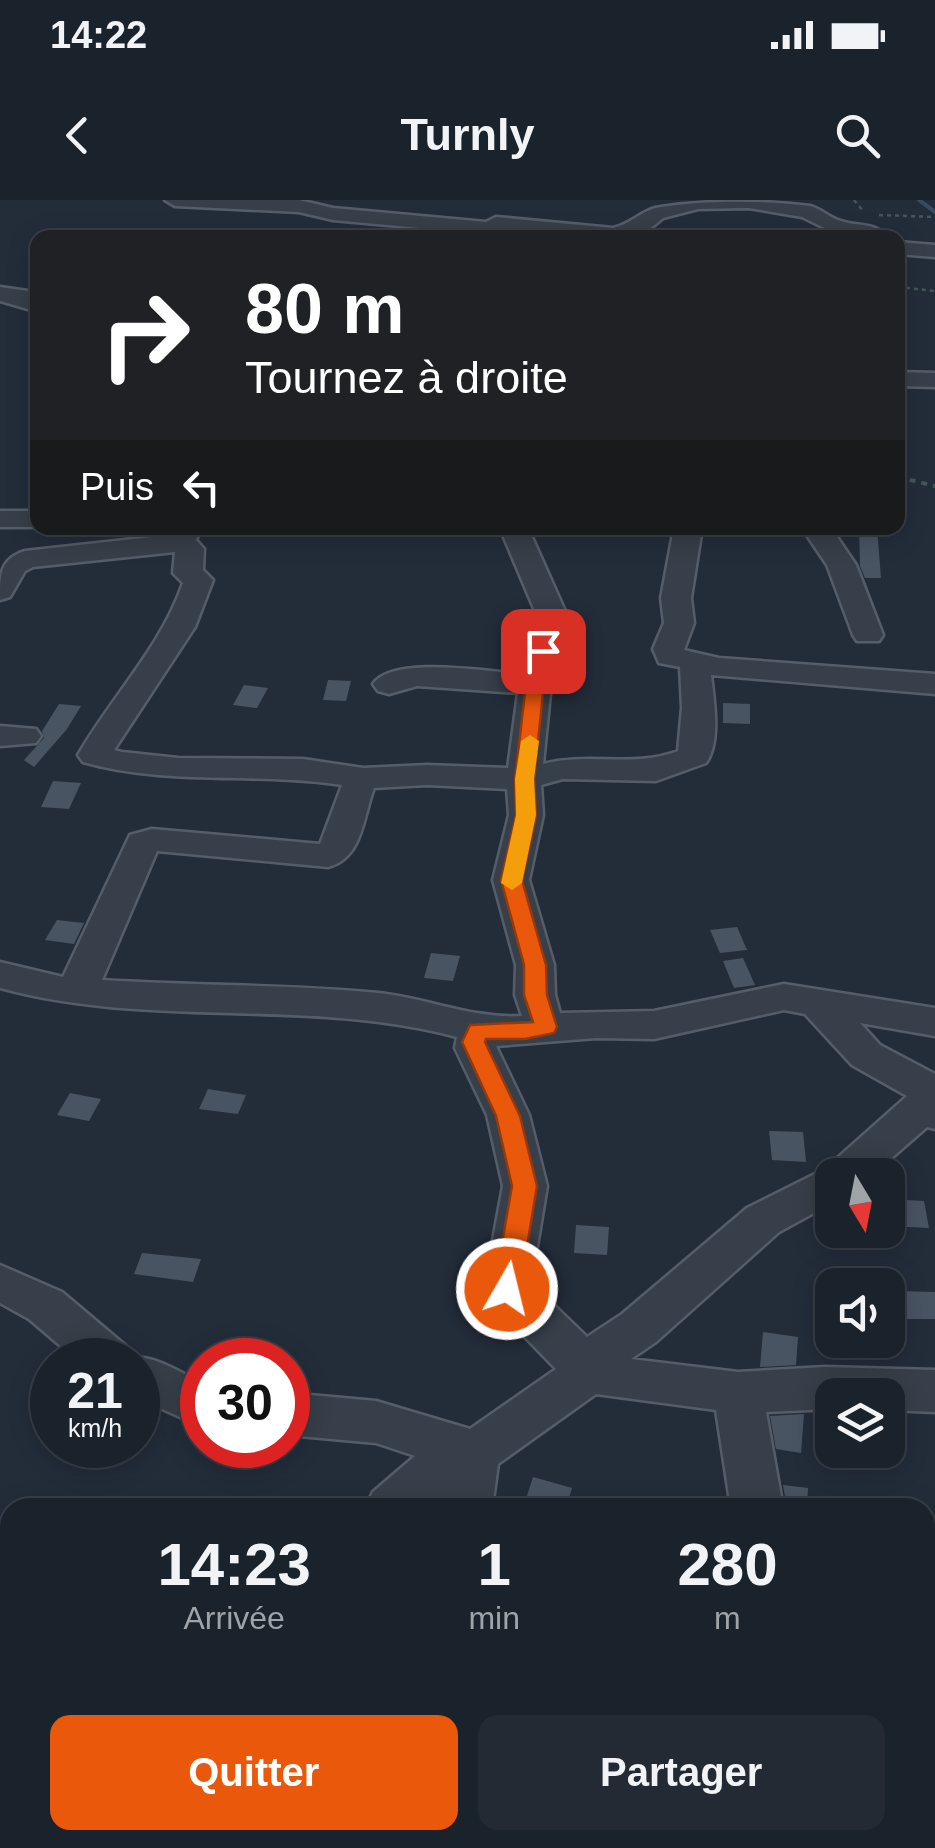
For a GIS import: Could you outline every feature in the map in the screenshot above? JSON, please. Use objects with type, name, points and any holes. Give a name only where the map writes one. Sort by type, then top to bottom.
[{"type":"street","points":[[175,200],[273,214],[299,206],[333,214],[496,229],[506,200]]},
{"type":"street","points":[[630,230],[656,214],[698,203],[751,201],[808,212],[836,227],[862,230]]},
{"type":"street","points":[[742,224],[751,201]]},
{"type":"street","points":[[905,249],[935,251]]},
{"type":"street","points":[[0,294],[27,296],[25,302],[30,303]]},
{"type":"street","points":[[905,379],[935,380]]},
{"type":"street","points":[[0,520],[30,519]]},
{"type":"street","points":[[517,535],[550,612],[547,643],[535,684],[524,779],[526,815],[511,880],[535,965],[536,995],[546,1027]]},
{"type":"street","points":[[687,535],[677,585],[678,623],[668,652],[678,661],[935,684]]},
{"type":"street","points":[[822,535],[851,586],[868,636]]},
{"type":"street","points":[[0,592],[14,564],[31,556],[77,554],[184,536],[190,549],[188,573],[198,580],[188,611],[175,638],[94,755],[120,762],[178,768],[304,769],[362,778],[427,775],[524,779],[563,769],[656,771],[692,758],[698,708],[695,664]]},
{"type":"street","points":[[389,684],[399,678],[418,677],[535,684]]},
{"type":"street","points":[[80,990],[85,968],[142,843],[240,844],[328,856],[336,849],[351,813],[355,788],[362,778]]},
{"type":"street","points":[[0,975],[55,990],[194,1000],[319,1001],[406,1010],[478,1031],[654,1024],[784,997],[935,1022]]},
{"type":"street","points":[[818,1003],[866,1054],[915,1080],[934,1103],[864,1158]]},
{"type":"street","points":[[478,1031],[475,1048],[508,1116],[525,1186],[507,1289],[547,1325],[588,1372],[616,1379],[652,1380],[738,1393],[824,1388],[935,1391]]},
{"type":"street","points":[[403,1498],[434,1471],[474,1452],[588,1372],[599,1355],[639,1328],[763,1220],[815,1192]]},
{"type":"street","points":[[0,1284],[26,1292],[87,1338]]},
{"type":"street","points":[[738,1393],[756,1498]]},
{"type":"street","points":[[310,1416],[376,1422],[474,1452]]},
{"type":"street","points":[[467,1498],[474,1452]]},
{"type":"path","points":[[854,200],[866,214],[935,217]]},
{"type":"path","points":[[905,288],[935,291]]},
{"type":"path","points":[[905,479],[935,486]]},
{"type":"building","points":[[859,535],[878,535],[881,578],[865,578],[860,566]]},
{"type":"building","points":[[328,680],[351,681],[346,701],[323,700]]},
{"type":"building","points":[[244,685],[268,688],[257,708],[233,705]]},
{"type":"building","points":[[723,703],[750,704],[750,724],[723,723]]},
{"type":"building","points":[[59,704],[81,706],[34,767],[24,760],[44,738],[42,731]]},
{"type":"building","points":[[53,781],[81,783],[69,809],[41,807]]},
{"type":"building","points":[[57,920],[84,923],[74,944],[45,940]]},
{"type":"building","points":[[737,927],[747,950],[720,953],[710,930]]},
{"type":"building","points":[[431,953],[460,956],[453,981],[424,978]]},
{"type":"building","points":[[743,958],[755,985],[734,988],[723,961]]},
{"type":"building","points":[[208,1089],[246,1095],[238,1114],[199,1109]]},
{"type":"building","points":[[70,1093],[101,1099],[89,1121],[57,1115]]},
{"type":"building","points":[[769,1131],[803,1132],[806,1162],[772,1160]]},
{"type":"building","points":[[905,1200],[924,1201],[929,1228],[905,1227]]},
{"type":"building","points":[[576,1225],[609,1227],[607,1255],[574,1253]]},
{"type":"building","points":[[142,1253],[201,1259],[193,1282],[134,1274]]},
{"type":"building","points":[[905,1291],[935,1292],[935,1319],[905,1319]]},
{"type":"building","points":[[763,1332],[798,1337],[796,1365],[760,1367]]},
{"type":"building","points":[[804,1414],[801,1453],[776,1449],[770,1416]]},
{"type":"building","points":[[533,1477],[572,1488],[569,1498],[526,1498]]},
{"type":"building","points":[[783,1485],[808,1488],[808,1498],[785,1498]]},
{"type":"waterway","points":[[919,200],[935,212]]},
{"type":"slow traffic","points":[[512,883],[526,815],[524,779],[530,741]]},
{"type":"route","points":[[507,1289],[525,1186],[508,1116],[474,1042],[478,1031],[525,1032],[546,1027],[536,995],[535,965],[526,945],[511,880],[526,815],[524,779],[535,684],[543,651]]}]
